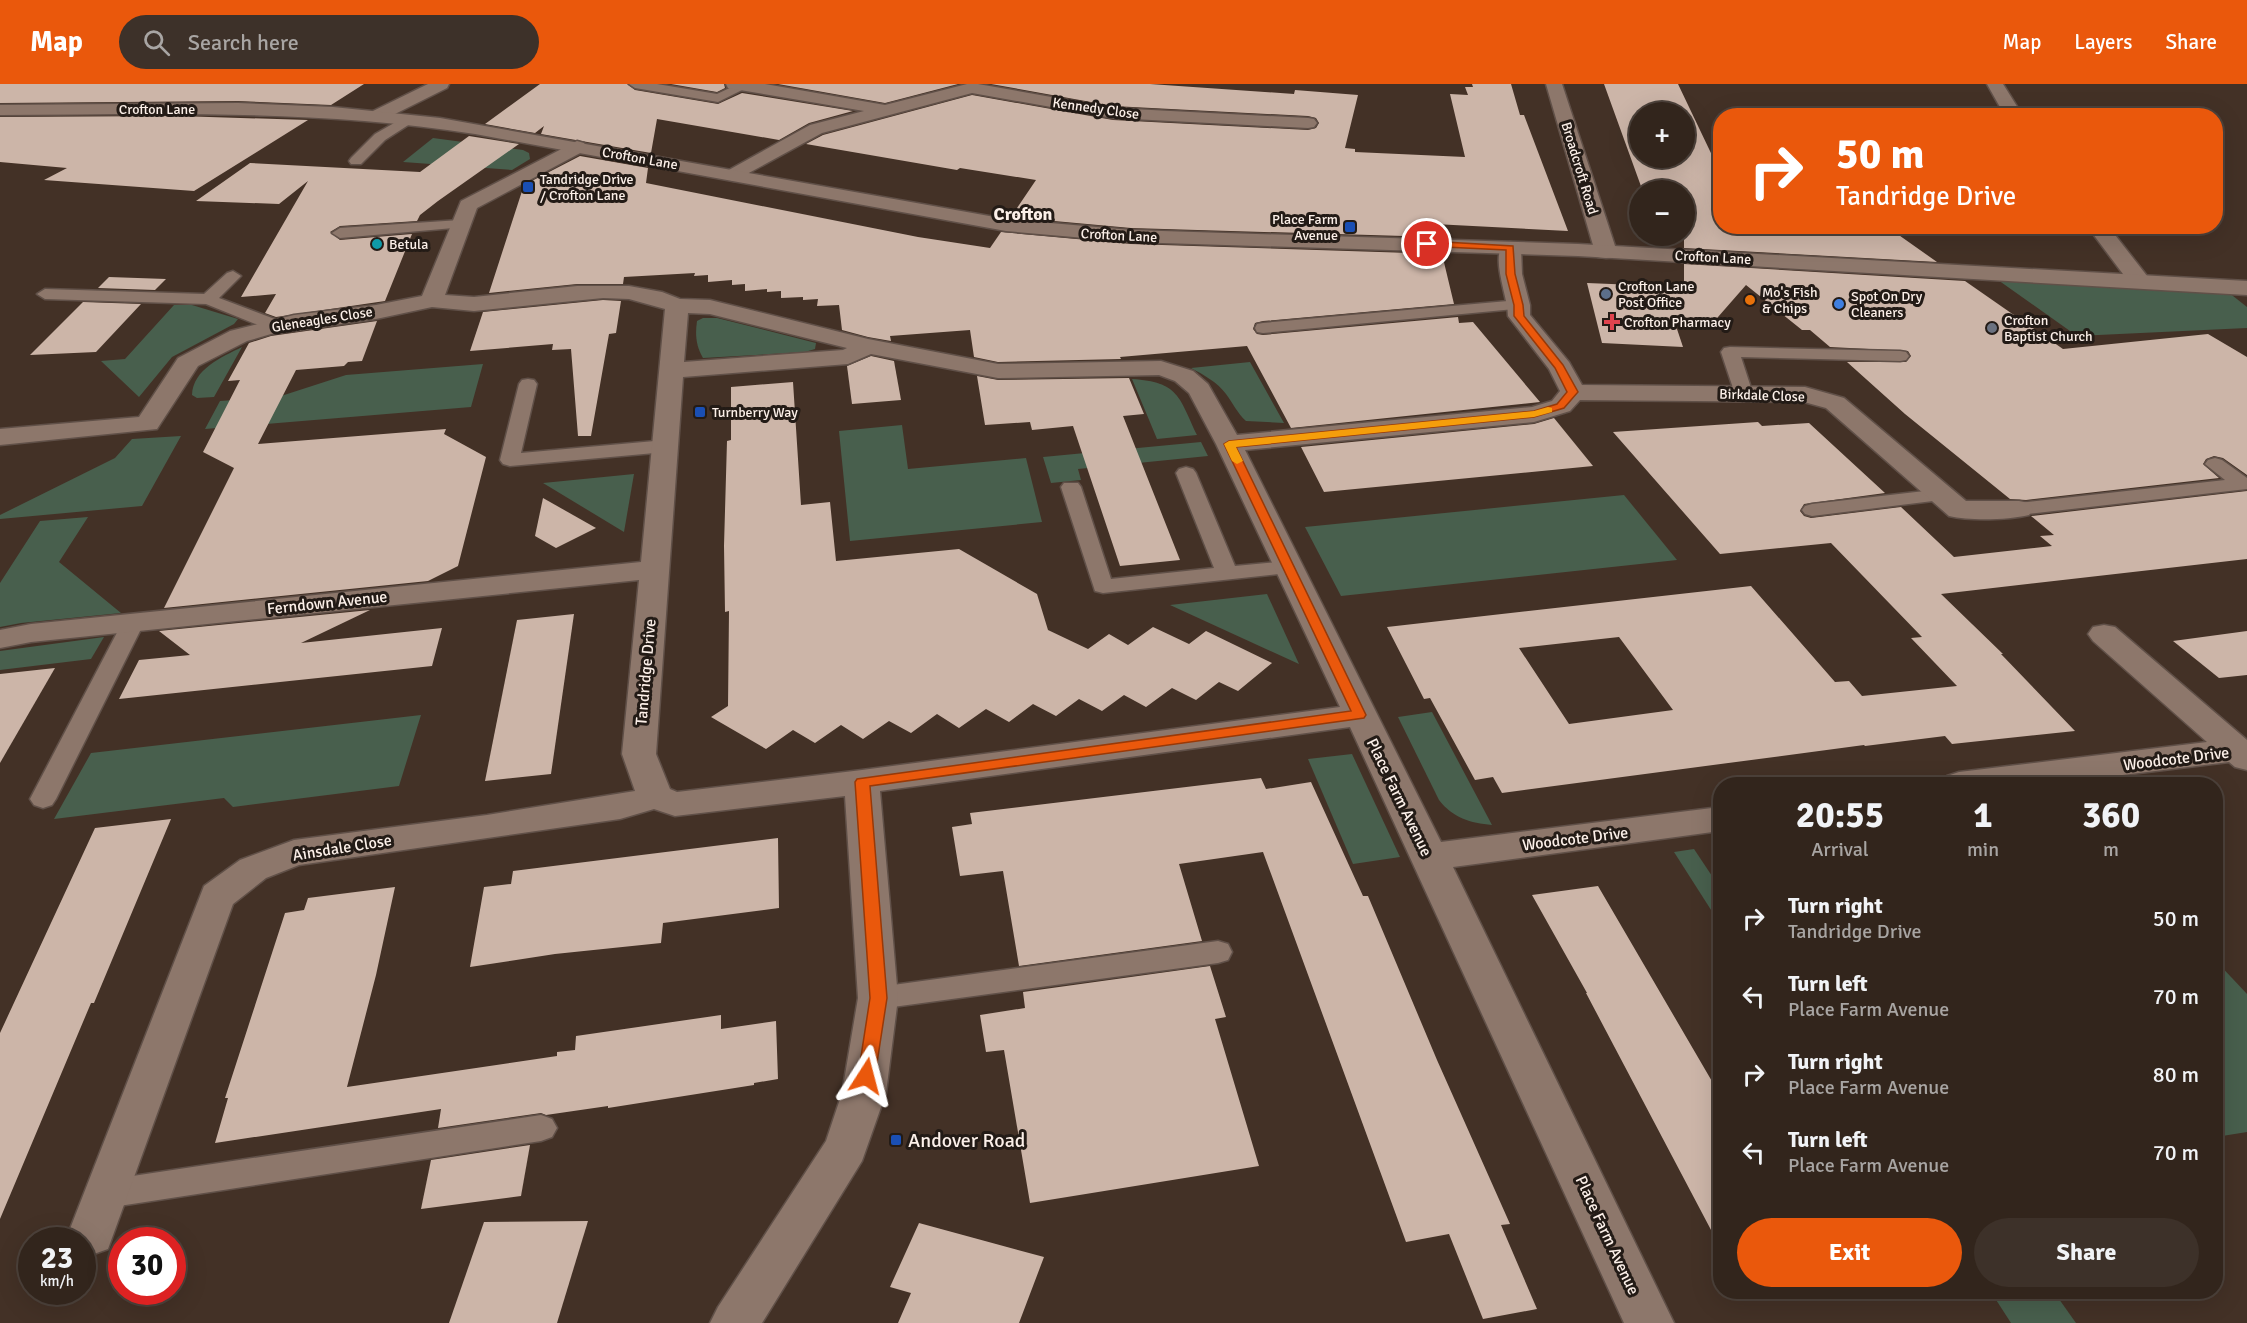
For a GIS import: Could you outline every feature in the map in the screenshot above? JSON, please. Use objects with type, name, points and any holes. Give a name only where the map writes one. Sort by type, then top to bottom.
[{"type":"street","points":[[379,116],[441,84]]},
{"type":"street","name":"Broadcroft Road","points":[[1554,84],[1606,252]]},
{"type":"street","points":[[1995,84],[2009,108]]},
{"type":"street","name":"Kennedy Close","points":[[739,85],[889,110]]},
{"type":"street","name":"Kennedy Close","points":[[734,175],[816,129],[972,88],[1113,113],[1308,123]]},
{"type":"street","name":"Crofton Lane","points":[[0,110],[239,109],[408,119],[577,147],[1006,225],[1069,232],[1606,252],[2247,288]]},
{"type":"street","points":[[577,147],[468,205],[432,300],[473,304],[613,292],[660,298],[677,306],[710,307],[868,346],[998,371],[1161,368],[1184,376],[1199,389],[1229,444],[1534,414],[1561,406],[1573,392],[1560,367],[1519,316],[1519,305],[1511,274],[1510,248]]},
{"type":"street","points":[[2103,234],[2140,281]]},
{"type":"street","name":"Gleneagles Close","points":[[0,437],[148,424],[188,362],[225,342],[274,325],[308,318],[412,306],[432,300]]},
{"type":"street","name":"Tandridge Drive","points":[[655,796],[639,754],[677,306]]},
{"type":"street","points":[[673,370],[849,357],[868,346]]},
{"type":"street","name":"Birkdale Close","points":[[1573,392],[1805,395],[1835,404],[1959,510],[2019,509]]},
{"type":"street","name":"Place Farm Avenue","points":[[1229,444],[1429,856],[1649,1323]]},
{"type":"street","name":"Ferndown Avenue","points":[[0,639],[31,633],[654,570]]},
{"type":"street","points":[[2103,634],[2242,755]]},
{"type":"street","points":[[655,796],[675,804],[862,782],[1359,715]]},
{"type":"street","name":"Woodcote Drive","points":[[2027,777],[2242,755]]},
{"type":"street","points":[[735,1323],[846,1148],[864,1093],[879,998],[862,782]]},
{"type":"street","name":"Ainsdale Close","points":[[94,1227],[217,896],[253,869],[294,853],[499,826],[621,807],[655,796]]},
{"type":"street","name":"Woodcote Drive","points":[[1429,856],[1713,820]]},
{"type":"lane","points":[[635,84],[718,98],[739,85]]},
{"type":"lane","points":[[356,161],[380,137],[408,119]]},
{"type":"lane","points":[[340,232],[460,224]]},
{"type":"lane","points":[[208,299],[233,276]]},
{"type":"lane","points":[[45,294],[208,299],[274,325]]},
{"type":"lane","points":[[1263,328],[1519,305]]},
{"type":"lane","points":[[1744,394],[1730,352],[1900,356]]},
{"type":"lane","points":[[528,384],[510,460],[666,446]]},
{"type":"lane","points":[[2019,509],[2243,484],[2215,464]]},
{"type":"lane","points":[[1186,473],[1227,573]]},
{"type":"lane","points":[[1071,487],[1103,586],[1289,567]]},
{"type":"lane","points":[[1812,510],[1942,495]]},
{"type":"lane","points":[[43,799],[133,623]]},
{"type":"lane","points":[[879,998],[1218,952]]},
{"type":"lane","points":[[106,1194],[541,1128]]},
{"type":"green space","points":[[433,138],[523,150],[529,153],[530,159],[512,170],[403,162]]},
{"type":"green space","points":[[1998,280],[2228,292],[2247,307],[2247,328],[2077,336]]},
{"type":"green space","points":[[174,305],[192,305],[238,319],[234,324],[172,357],[139,397],[101,361],[125,359]]},
{"type":"green space","points":[[703,318],[717,318],[816,343],[815,349],[805,352],[703,358],[697,345],[696,331],[697,321]]},
{"type":"green space","points":[[242,347],[214,397],[197,398],[192,395],[197,378],[203,371]]},
{"type":"green space","points":[[1250,362],[1284,423],[1246,421],[1219,386],[1191,368]]},
{"type":"green space","points":[[483,364],[471,407],[205,429],[220,401],[278,397],[346,375]]},
{"type":"green space","points":[[1132,379],[1159,384],[1175,394],[1181,401],[1197,435],[1157,439]]},
{"type":"green space","points":[[902,425],[908,469],[1026,458],[1042,522],[850,541],[839,431]]},
{"type":"green space","points":[[181,436],[142,506],[0,519],[0,515],[115,458],[132,439]]},
{"type":"green space","points":[[1201,442],[1208,456],[1078,469],[1081,480],[1051,483],[1043,457]]},
{"type":"green space","points":[[634,474],[624,532],[543,483]]},
{"type":"green space","points":[[1624,495],[1677,560],[1341,596],[1305,527]]},
{"type":"green space","points":[[88,517],[59,562],[121,613],[0,627],[0,583],[40,521]]},
{"type":"green space","points":[[1267,594],[1299,664],[1170,605]]},
{"type":"green space","points":[[104,637],[91,659],[0,670],[0,651]]},
{"type":"green space","points":[[1432,712],[1492,825],[1462,818],[1450,811],[1439,800],[1398,717]]},
{"type":"green space","points":[[421,715],[399,786],[233,807],[224,798],[54,819],[91,753]]},
{"type":"green space","points":[[1352,754],[1400,857],[1353,864],[1308,759]]},
{"type":"green space","points":[[1694,849],[1713,878],[1713,913],[1674,852]]},
{"type":"green space","points":[[2223,968],[2247,994],[2247,1132],[2223,1136]]},
{"type":"green space","points":[[1996,1299],[2059,1299],[2076,1323],[2011,1323]]},
{"type":"building","points":[[0,84],[364,84],[331,105],[238,101],[0,103]]},
{"type":"building","points":[[540,84],[627,84],[635,90],[718,104],[742,93],[853,111],[809,123],[779,140],[657,119],[651,153],[541,134],[544,126],[535,133],[485,124]]},
{"type":"building","points":[[671,84],[724,84],[725,88],[717,92]]},
{"type":"building","points":[[778,84],[958,84],[885,103]]},
{"type":"building","points":[[991,84],[1150,84],[1294,94],[1295,90],[1358,95],[1345,148],[1355,149],[1355,152],[1465,157],[1450,94],[1468,95],[1465,87],[1473,87],[1472,84],[1511,84],[1520,115],[1524,115],[1568,231],[1434,224],[1437,237],[1131,228],[1011,217],[1036,180],[960,168],[957,170],[806,144],[823,135],[972,95],[1113,120],[1308,130],[1316,128],[1319,123],[1316,118],[1308,116],[1113,106]]},
{"type":"building","points":[[1604,84],[1678,84],[1687,102],[1629,102],[1629,153]]},
{"type":"building","points":[[178,116],[308,120],[194,191],[44,180],[67,168],[0,162],[0,117]]},
{"type":"building","points":[[1695,120],[1713,157],[1713,234],[1897,234],[1937,262],[1684,248],[1684,246],[1695,246],[1695,180],[1639,180],[1634,168],[1695,168]]},
{"type":"building","points":[[469,136],[519,144],[438,201],[420,215],[417,221],[340,226],[330,232],[340,240],[412,234],[385,301],[276,317],[265,313],[276,294],[241,297],[308,181],[279,204],[196,201],[250,163],[420,172]]},
{"type":"building","points":[[580,156],[648,168],[646,183],[918,237],[990,248],[1001,232],[1131,244],[1442,254],[1454,304],[1263,321],[1255,323],[1253,329],[1257,334],[1263,335],[1458,317],[1459,323],[1473,322],[1540,402],[1291,428],[1247,346],[1120,357],[1121,359],[998,362],[974,357],[970,330],[890,336],[891,341],[868,337],[842,330],[839,305],[817,306],[818,299],[803,300],[803,297],[781,298],[781,291],[767,292],[767,289],[745,291],[745,284],[732,285],[732,280],[708,282],[708,275],[694,276],[695,273],[624,277],[623,284],[577,284],[489,293],[524,185]]},
{"type":"building","points":[[1684,264],[1965,281],[2063,349],[2208,334],[2247,357],[2247,475],[2223,458],[2214,456],[2206,459],[2203,464],[2219,478],[2026,500],[2010,499],[1905,414],[1847,362],[1906,362],[1911,356],[1908,351],[1830,347],[1810,330],[1802,330],[1746,285],[1711,325],[1675,323],[1683,347],[1602,343],[1587,283],[1684,287]]},
{"type":"building","points":[[109,277],[166,279],[155,290],[98,288]]},
{"type":"building","points":[[603,300],[621,301],[616,333],[609,334],[591,436],[578,436],[571,349],[552,350],[553,344],[470,351],[483,312]]},
{"type":"building","points":[[83,302],[141,304],[96,352],[30,355]]},
{"type":"building","points":[[377,321],[362,361],[348,362],[344,366],[296,370],[258,444],[446,429],[444,434],[486,457],[458,566],[428,581],[164,608],[234,468],[203,452],[240,380],[228,381],[249,343],[271,336]]},
{"type":"building","points":[[871,356],[894,361],[901,400],[852,404],[847,366]]},
{"type":"building","points":[[977,376],[998,380],[1129,378],[1144,414],[1123,416],[1180,560],[1120,566],[1073,426],[1032,430],[1030,422],[985,425]]},
{"type":"building","points":[[793,382],[801,505],[830,502],[836,561],[959,549],[1037,594],[1048,630],[1088,649],[1109,634],[1128,645],[1153,627],[1189,644],[1206,631],[1272,663],[1238,691],[1219,682],[1196,700],[1172,688],[1146,707],[1124,695],[1102,711],[1079,699],[1056,716],[1033,704],[1009,722],[986,709],[959,728],[937,714],[911,733],[889,721],[863,739],[841,725],[815,743],[793,730],[766,749],[711,717],[728,706],[729,611],[725,612],[724,546],[727,441],[731,440],[731,387]]},
{"type":"building","points":[[1554,418],[1593,466],[1324,492],[1301,447],[1534,424]]},
{"type":"building","points":[[1758,422],[1762,426],[1809,423],[1885,493],[1804,504],[1800,511],[1804,516],[1811,518],[1901,507],[1954,557],[2052,546],[2040,536],[2054,535],[2031,516],[2247,491],[2247,559],[1941,594],[2003,654],[2001,654],[2075,731],[1952,744],[1945,736],[1502,793],[1493,777],[1475,780],[1430,698],[1424,699],[1387,627],[1751,586],[1835,682],[1849,681],[1862,696],[1957,686],[1911,638],[1922,637],[1831,543],[1720,554],[1613,432]],"holes":[[[1619,637],[1673,710],[1569,724],[1519,648]]]},
{"type":"building","points":[[543,498],[596,528],[556,548],[535,536]]},
{"type":"building","points":[[370,610],[301,643],[442,628],[432,666],[119,699],[139,660],[190,655],[159,631]]},
{"type":"building","points":[[574,614],[551,774],[485,781],[517,620]]},
{"type":"building","points":[[2247,631],[2247,675],[2219,678],[2173,641]]},
{"type":"building","points":[[55,668],[0,763],[0,674]]},
{"type":"building","points":[[1261,778],[1266,789],[1311,782],[1363,896],[1368,896],[1437,1060],[1510,1224],[1501,1225],[1537,1309],[1483,1319],[1449,1234],[1406,1242],[1263,852],[1179,864],[1202,941],[1019,966],[1003,871],[960,876],[952,827],[972,824],[970,813]]},
{"type":"building","points":[[171,819],[0,1219],[0,1033],[95,828]]},
{"type":"building","points":[[778,838],[779,908],[663,923],[661,943],[555,954],[470,967],[484,887],[511,884],[513,871]]},
{"type":"building","points":[[1598,886],[1713,1083],[1713,1234],[1587,993],[1532,895]]},
{"type":"building","points":[[395,887],[376,975],[347,1087],[557,1056],[557,1052],[575,1050],[576,1036],[721,1015],[721,1029],[776,1021],[778,1079],[754,1083],[754,1085],[608,1108],[608,1106],[546,1115],[541,1113],[438,1128],[441,1109],[215,1143],[228,1098],[225,1098],[285,913],[304,910],[308,898]]},
{"type":"building","points":[[1210,966],[1226,1017],[1215,1019],[1259,1166],[1030,1203],[1004,1050],[986,1052],[980,1015],[1025,1008],[1023,992]]},
{"type":"building","points":[[530,1145],[521,1196],[421,1209],[431,1160]]},
{"type":"building","points":[[588,1221],[557,1323],[449,1323],[484,1222]]},
{"type":"building","points":[[919,1223],[1044,1257],[1019,1323],[898,1323],[911,1293],[890,1287]]},
{"type":"slow traffic","points":[[1237,461],[1229,444],[1534,414],[1548,410]]},
{"type":"place","name":"Tandridge Drive / Crofton Lane","points":[[528,187]]},
{"type":"place","name":"Place Farm Avenue","points":[[1350,227]]},
{"type":"place","name":"Betula","points":[[377,244]]},
{"type":"place","name":"Crofton Lane Post Office","points":[[1606,294]]},
{"type":"place","name":"Mo's Fish & Chips","points":[[1750,300]]},
{"type":"place","name":"Spot On Dry Cleaners","points":[[1839,304]]},
{"type":"place","name":"Crofton Pharmacy","points":[[1612,322]]},
{"type":"place","name":"Crofton Baptist Church","points":[[1992,328]]},
{"type":"place","name":"Turnberry Way","points":[[700,412]]},
{"type":"place","name":"Andover Road","points":[[896,1140]]},
{"type":"district","name":"Crofton","points":[[1023,214]]},
{"type":"route","points":[[866,1076],[879,998],[862,782],[1359,715],[1229,444],[1534,414],[1561,406],[1573,392],[1560,367],[1519,316],[1519,305],[1511,274],[1510,248],[1427,244]]}]
